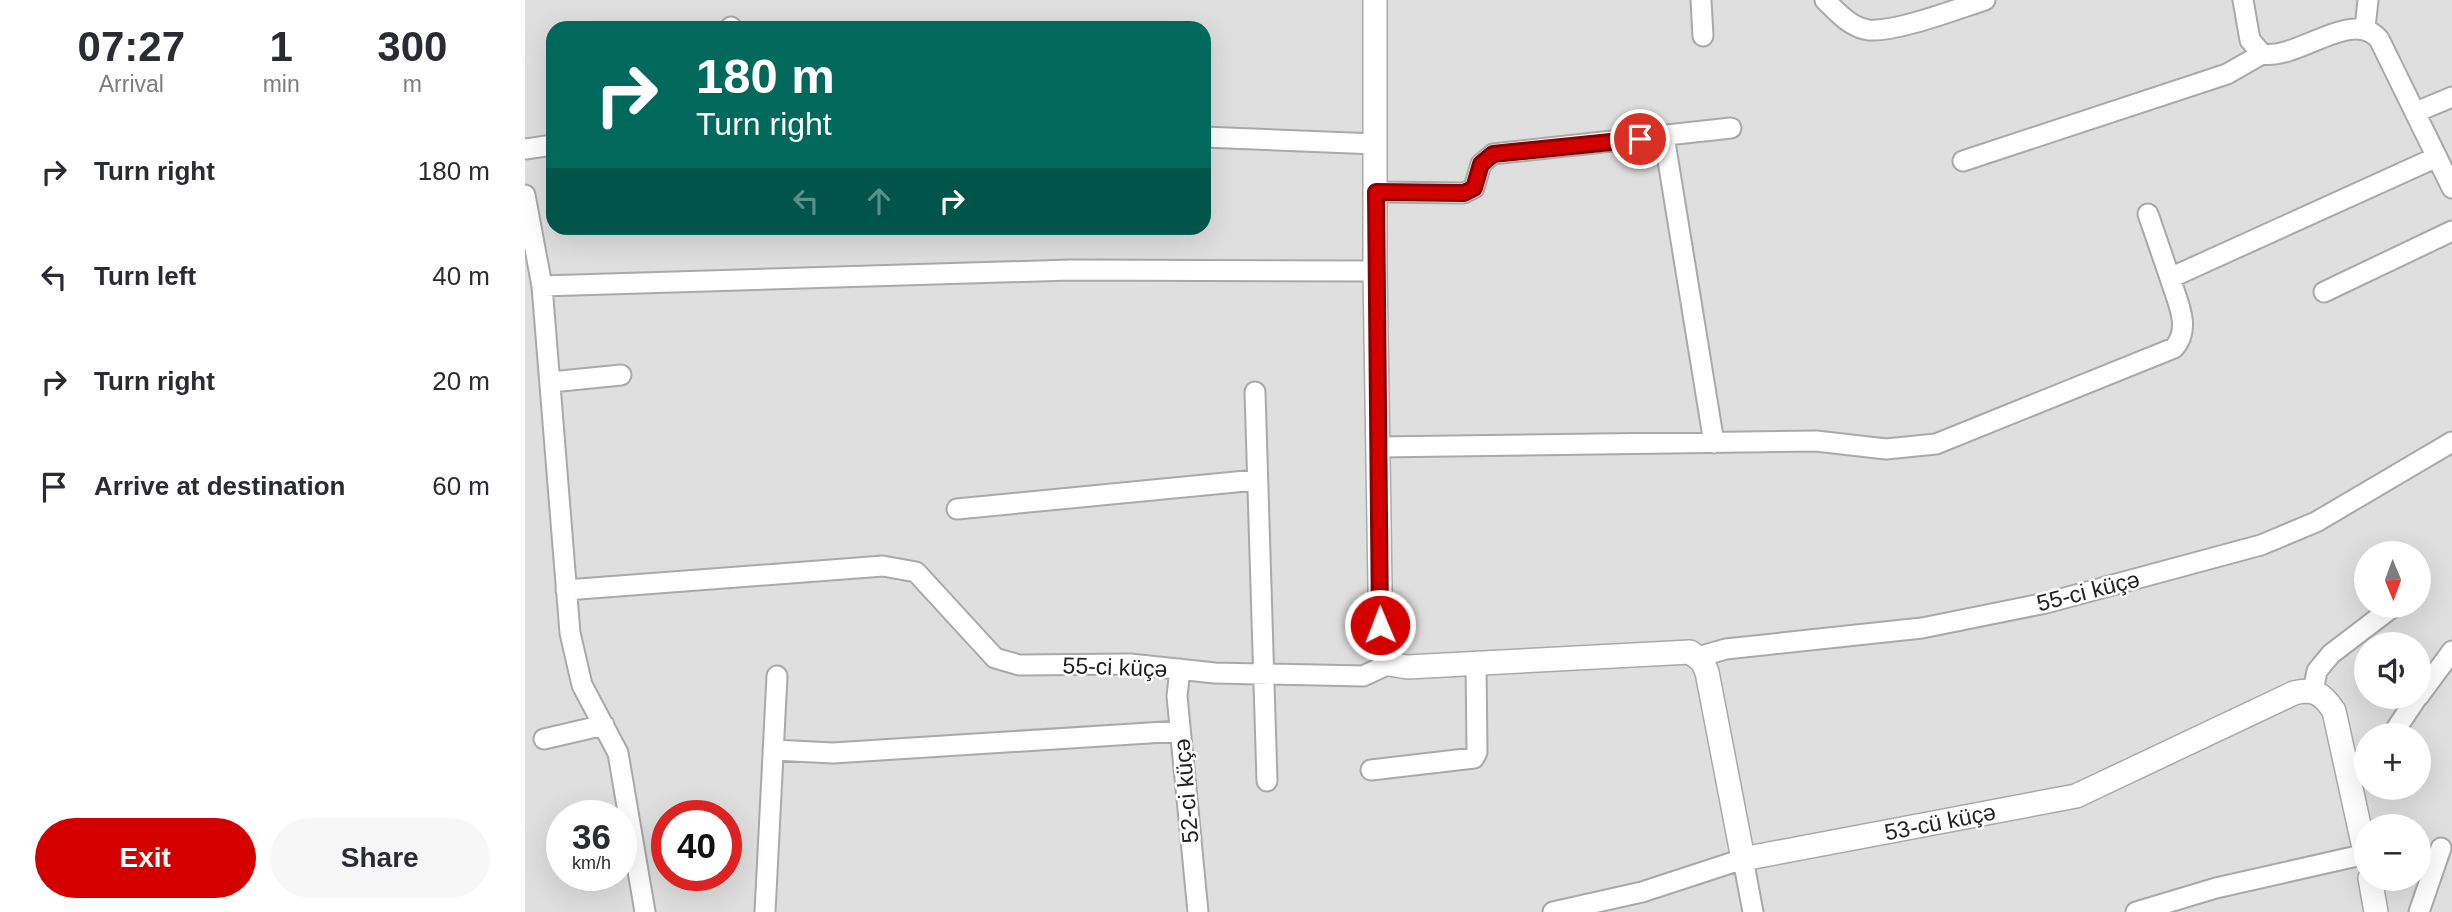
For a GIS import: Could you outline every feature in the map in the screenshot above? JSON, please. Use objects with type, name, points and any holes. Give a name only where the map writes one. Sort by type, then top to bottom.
[{"type":"street","points":[[1375,0],[1375,271],[1381,650],[1389,664]]},
{"type":"street","points":[[1701,0],[1703,36]]},
{"type":"street","points":[[1825,0],[1852,24],[1868,30],[1942,14],[1986,0]]},
{"type":"street","points":[[2243,0],[2250,40],[2262,54]]},
{"type":"street","points":[[2365,28],[2368,0]]},
{"type":"street","points":[[1963,161],[2227,74],[2262,54],[2285,53],[2344,31],[2365,28],[2379,39],[2452,188]]},
{"type":"street","points":[[2416,112],[2452,97]]},
{"type":"street","points":[[1376,192],[1464,193],[1474,188],[1481,164],[1493,154],[1731,128]]},
{"type":"street","points":[[1664,136],[1714,443]]},
{"type":"street","points":[[1211,137],[1376,144]]},
{"type":"street","points":[[525,149],[546,146]]},
{"type":"street","points":[[2170,278],[2437,158]]},
{"type":"street","points":[[525,195],[542,286],[570,632],[582,685],[618,753],[645,912]]},
{"type":"street","points":[[1378,447],[1816,441],[1885,449],[1936,444],[2174,348],[2182,339],[2184,325],[2148,214]]},
{"type":"street","points":[[2324,292],[2452,231]]},
{"type":"street","points":[[542,286],[1070,270],[1375,271]]},
{"type":"street","points":[[551,382],[621,374]]},
{"type":"street","points":[[1255,392],[1267,781]]},
{"type":"street","name":"55-ci küçə","points":[[566,590],[870,567],[903,568],[916,572],[995,658],[1019,665],[1131,664],[1262,675],[1363,676],[1389,664],[1407,667],[1677,651],[1698,657],[1726,649],[1861,636],[1972,618],[2078,595],[2262,545],[2316,522],[2452,442]]},
{"type":"street","points":[[957,509],[1256,480]]},
{"type":"street","points":[[2354,762],[2334,710],[2321,694],[2313,691],[2317,671],[2331,654],[2378,618]]},
{"type":"street","points":[[2431,679],[2452,651]]},
{"type":"street","points":[[1698,657],[1707,672],[1753,912]]},
{"type":"street","points":[[1371,770],[1474,758],[1477,752],[1476,663]]},
{"type":"street","name":"52-ci küçə","points":[[1180,669],[1177,696],[1198,912]]},
{"type":"street","points":[[765,912],[777,676]]},
{"type":"street","name":"53-cü küçə","points":[[1553,912],[1642,892],[1743,859],[2076,796],[2294,693],[2313,691]]},
{"type":"street","points":[[544,739],[604,725]]},
{"type":"street","points":[[773,750],[833,753],[1180,732]]},
{"type":"street","points":[[2419,912],[2441,848]]},
{"type":"street","points":[[2136,912],[2216,888],[2354,858]]},
{"type":"street","points":[[2372,891],[2376,912]]},
{"type":"shaded area","points":[[525,0],[2452,0],[2452,912],[525,912]]},
{"type":"route","points":[[1380,625],[1376,192],[1464,193],[1474,188],[1481,164],[1493,154],[1640,139]]}]
